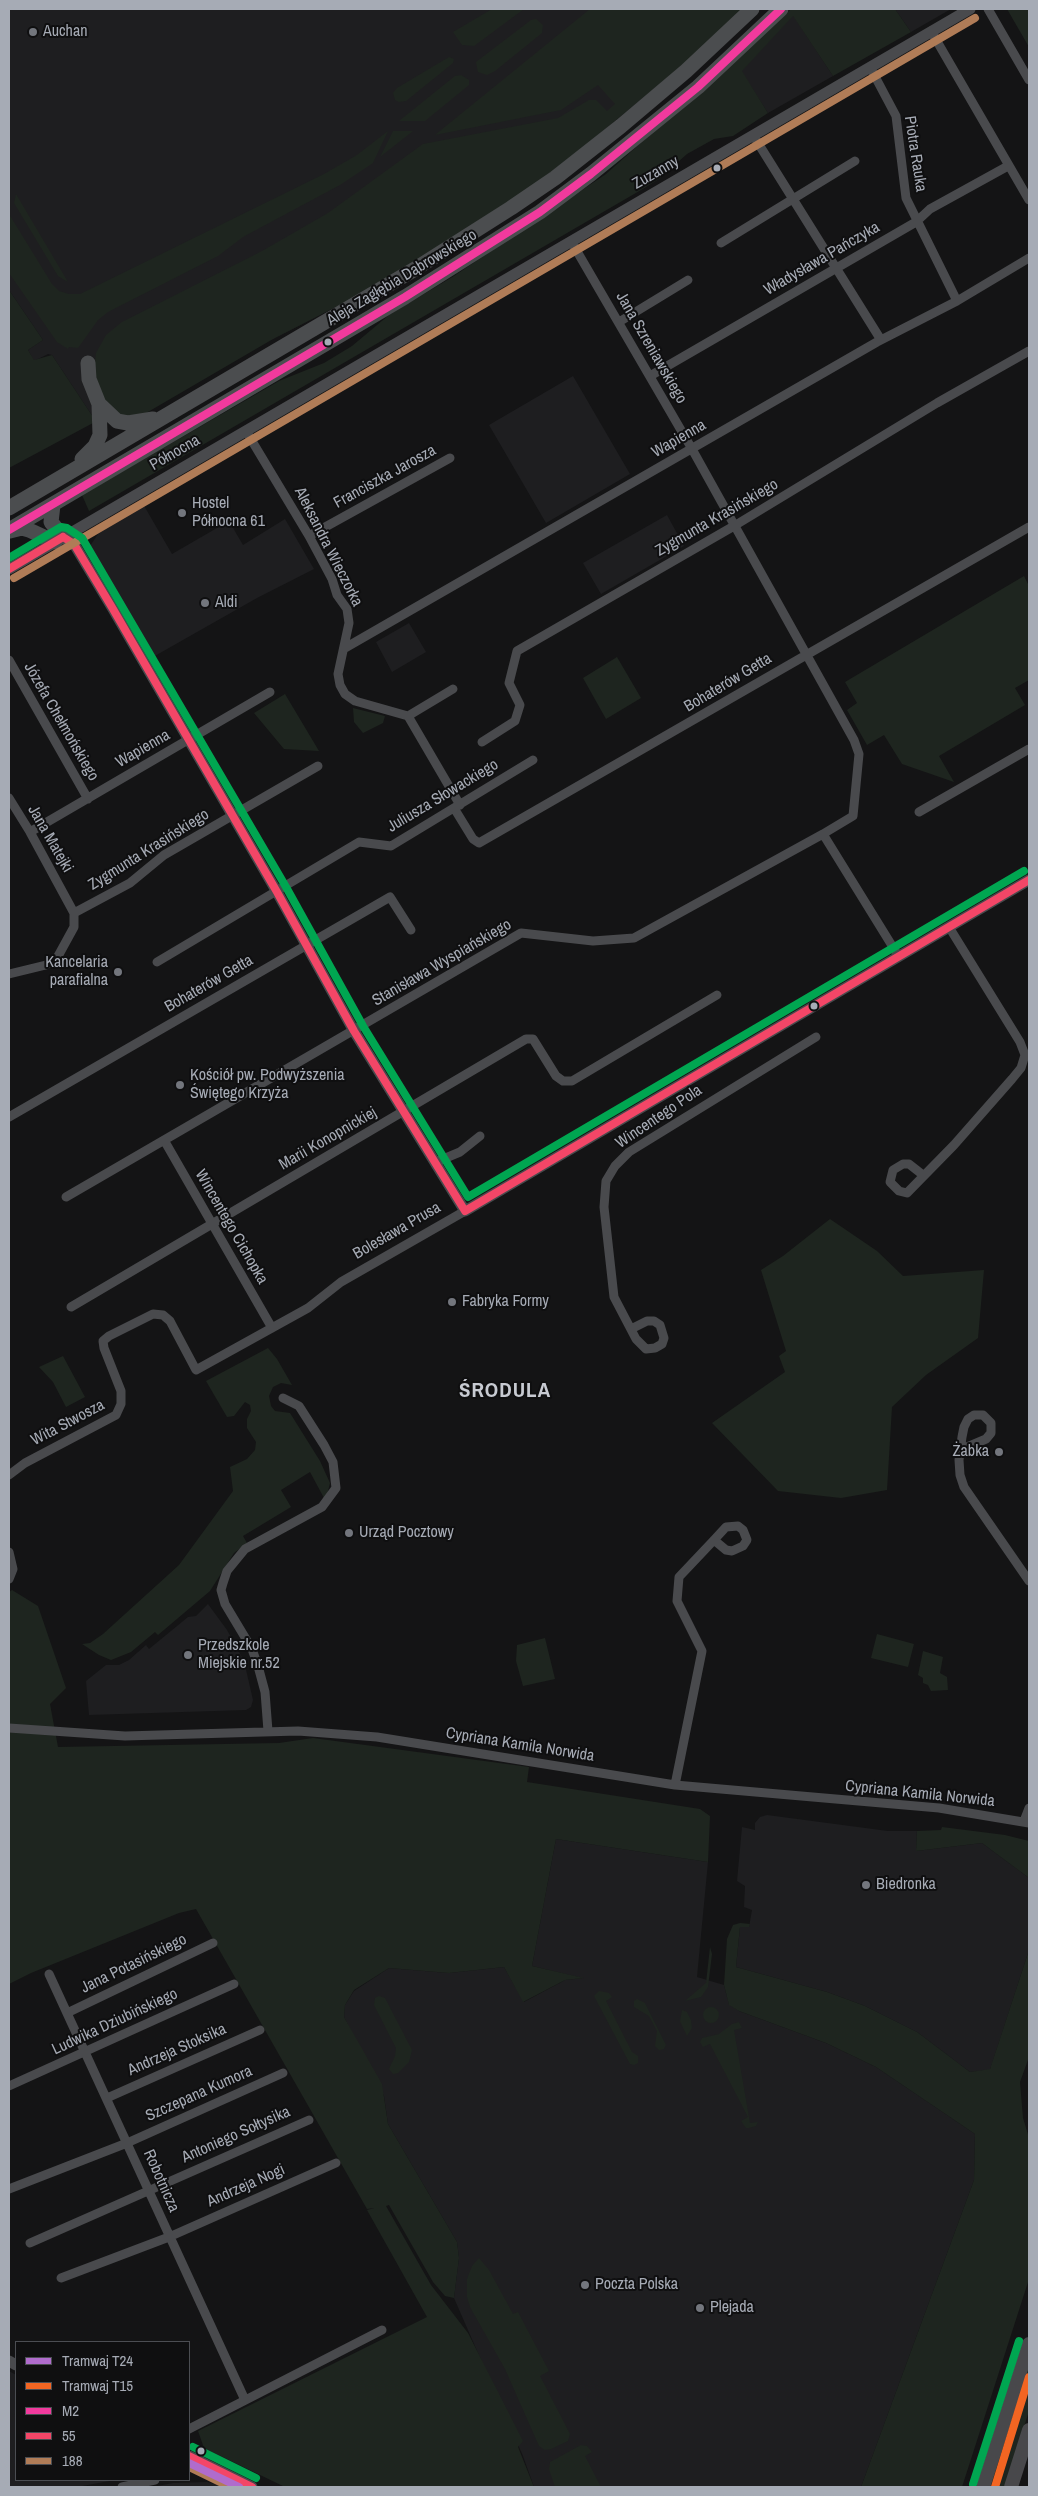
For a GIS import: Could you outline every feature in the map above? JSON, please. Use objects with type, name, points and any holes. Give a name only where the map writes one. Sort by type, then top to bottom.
[{"type":"main road","name":"Aleja Zagłębia Dąbrowskiego","points":[[9,508],[415,269],[540,188],[621,126],[686,71],[752,9]]},
{"type":"main road","name":"Aleja Zagłębia Dąbrowskiego","points":[[9,531],[405,297],[540,212],[592,174],[698,87],[781,9]]},
{"type":"main road","points":[[75,469],[95,446],[100,435],[99,404],[89,379],[88,363]]},
{"type":"main road","points":[[99,404],[117,421],[128,423],[162,418]]},
{"type":"main road","points":[[52,505],[51,522],[59,540]]},
{"type":"main road","points":[[9,531],[22,528],[59,540]]},
{"type":"main road","points":[[983,2487],[1029,2344]]},
{"type":"main road","points":[[1011,2487],[1029,2430]]},
{"type":"street","name":"Zuzanny","points":[[358,365],[970,9]]},
{"type":"street","points":[[988,9],[1029,80]]},
{"type":"street","points":[[931,31],[1029,200]]},
{"type":"street","name":"Piotra Rauka","points":[[870,66],[896,116],[906,198],[916,222],[957,301]]},
{"type":"street","points":[[753,135],[881,340]]},
{"type":"street","points":[[721,243],[793,201],[855,161]]},
{"type":"street","name":"Władysława Pańczyka","points":[[650,376],[916,222],[930,209],[1008,166]]},
{"type":"street","name":"Jana Szreniawskiego","points":[[571,241],[692,449],[807,654]]},
{"type":"street","name":"Wapienna","points":[[345,648],[881,340],[957,301],[1029,258]]},
{"type":"street","points":[[619,322],[688,280]]},
{"type":"street","name":"Zygmunta Krasińskiego","points":[[482,742],[515,721],[520,705],[509,683],[517,651],[734,526],[937,403],[1029,351]]},
{"type":"street","name":"Północna","points":[[9,569],[358,365]]},
{"type":"street","name":"Aleksandra Wieczorka","points":[[246,430],[308,536],[347,609],[349,623],[338,674],[345,694],[355,701],[408,716]]},
{"type":"street","name":"Franciszka Jarosza","points":[[308,536],[450,458]]},
{"type":"street","name":"Bohaterów Getta","points":[[457,806],[473,839],[479,843],[1029,527]]},
{"type":"street","points":[[59,540],[74,544],[277,892],[354,1031],[465,1211]]},
{"type":"street","name":"Stanisława Wyspiańskiego","points":[[66,1198],[521,934],[593,941],[634,938],[853,816],[859,754],[807,654]]},
{"type":"street","name":"Józefa Chełmońskiego","points":[[9,660],[88,799]]},
{"type":"street","points":[[452,689],[408,716],[457,806]]},
{"type":"street","name":"Wapienna","points":[[30,832],[270,692]]},
{"type":"street","points":[[919,812],[1029,749]]},
{"type":"street","name":"Juliusza Słowackiego","points":[[157,962],[358,842],[391,846],[533,760]]},
{"type":"street","name":"Zygmunta Krasińskiego","points":[[74,913],[130,883],[164,855],[318,766]]},
{"type":"street","name":"Jana Matejki","points":[[9,798],[30,832],[74,913]]},
{"type":"street","points":[[823,834],[899,957]]},
{"type":"street","name":"Bolesława Prusa","points":[[196,1370],[308,1308],[341,1282],[1029,880]]},
{"type":"street","name":"Bohaterów Getta","points":[[9,1117],[390,897],[412,930]]},
{"type":"street","points":[[9,974],[46,965],[56,958],[74,927],[74,913]]},
{"type":"street","points":[[922,1175],[954,1145],[1012,1079],[1021,1068],[1025,1055],[1020,1042],[949,927]]},
{"type":"street","name":"Marii Konopnickiej","points":[[71,1307],[526,1039],[533,1039],[556,1076],[563,1081],[572,1081],[717,995]]},
{"type":"street","name":"Wincentego Pola","points":[[631,1330],[614,1297],[604,1208],[606,1181],[615,1166],[629,1152],[816,1037]]},
{"type":"street","points":[[436,1162],[460,1152],[480,1136]]},
{"type":"street","name":"Wincentego Cichopka","points":[[164,1140],[272,1328]]},
{"type":"street","name":"Wita Stwosza","points":[[9,1475],[25,1462],[116,1415],[121,1404],[120,1391],[103,1342],[109,1336],[152,1314],[163,1315],[170,1321],[196,1370]]},
{"type":"street","points":[[268,1732],[265,1692],[258,1666],[252,1650],[225,1604],[221,1590],[227,1571],[245,1550],[322,1507],[336,1488],[333,1462],[324,1445],[299,1406],[283,1398]]},
{"type":"street","points":[[960,1450],[960,1475],[964,1487],[1029,1581]]},
{"type":"street","points":[[675,1785],[702,1651],[677,1601],[679,1577],[714,1540]]},
{"type":"street","points":[[9,1552],[13,1569],[9,1579]]},
{"type":"street","name":"Cypriana Kamila Norwida","points":[[9,1728],[125,1736],[298,1731],[377,1737],[675,1785],[940,1808],[1027,1822],[1029,1808]]},
{"type":"street","name":"Jana Potasińskiego","points":[[67,2013],[213,1943]]},
{"type":"street","name":"Robotnicza","points":[[49,1974],[169,2237],[192,2281],[245,2400]]},
{"type":"street","name":"Ludwika Dziubińskiego","points":[[9,2086],[234,1984]]},
{"type":"street","name":"Andrzeja Stoksika","points":[[107,2098],[260,2030]]},
{"type":"street","name":"Szczepana Kumora","points":[[9,2189],[127,2143],[283,2073]]},
{"type":"street","name":"Antoniego Sołtysika","points":[[30,2243],[309,2120]]},
{"type":"street","name":"Andrzeja Nogi","points":[[61,2278],[169,2237],[336,2163]]},
{"type":"street","points":[[190,2428],[382,2330]]},
{"type":"street","points":[[190,2460],[252,2487]]},
{"type":"street","points":[[122,2487],[150,2481]]},
{"type":"shaded area","points":[[9,9],[744,9],[702,49],[357,296],[273,339],[93,417],[52,355],[48,354],[34,361],[28,350],[43,340],[9,290]]},
{"type":"shaded area","points":[[492,9],[524,9],[474,46],[462,45],[453,32]]},
{"type":"shaded area","points":[[590,9],[744,9],[702,49],[586,145],[529,189],[449,241],[357,296],[273,339],[141,416],[118,415],[103,399],[94,371],[96,353],[106,335],[122,322],[262,251],[328,213],[423,144],[558,118],[589,100],[596,100],[607,111],[615,104],[598,85],[561,110],[435,135]]},
{"type":"shaded area","points":[[791,9],[895,9],[911,32],[833,76],[793,16],[742,71],[768,113],[733,136],[714,139],[687,154],[659,179],[641,190],[89,511],[82,495],[279,381],[324,363],[352,346],[389,315],[454,276],[606,174]]},
{"type":"shaded area","points":[[895,9],[951,9],[911,32]]},
{"type":"shaded area","points":[[1007,9],[1029,9],[1029,47]]},
{"type":"shaded area","points":[[793,15],[833,76],[768,113],[741,71]]},
{"type":"shaded area","points":[[536,19],[543,25],[542,33],[495,71],[487,75],[478,72],[476,62],[531,20]]},
{"type":"shaded area","points":[[449,57],[454,59],[453,63],[406,101],[399,102],[395,100],[393,93],[397,88]]},
{"type":"shaded area","points":[[461,75],[469,80],[469,85],[425,121],[399,121],[455,76]]},
{"type":"shaded area","points":[[388,131],[373,163],[340,185],[243,237],[218,256],[108,312],[98,320],[78,348],[69,347],[68,349],[57,342],[9,273],[9,214],[52,284],[59,291],[69,294],[80,294],[324,174],[357,155]]},
{"type":"shaded area","points":[[393,131],[413,131],[380,157]]},
{"type":"shaded area","points":[[16,194],[68,282],[58,276],[14,203]]},
{"type":"shaded area","points":[[9,290],[43,340],[28,350],[34,360],[52,355],[93,417],[93,423],[9,468]]},
{"type":"shaded area","points":[[573,376],[630,474],[546,523],[489,425]]},
{"type":"shaded area","points":[[143,504],[172,554],[229,521],[243,545],[285,519],[314,569],[257,598],[153,657],[90,546],[102,528]]},
{"type":"shaded area","points":[[667,515],[684,546],[601,594],[583,563]]},
{"type":"shaded area","points":[[1024,576],[1029,586],[1029,680],[1015,688],[1025,705],[939,756],[954,782],[902,764],[884,735],[867,745],[847,710],[857,703],[845,682]]},
{"type":"shaded area","points":[[409,623],[426,652],[392,672],[376,642]]},
{"type":"shaded area","points":[[617,657],[641,698],[606,719],[583,678]]},
{"type":"shaded area","points":[[285,694],[319,751],[284,749],[254,713]]},
{"type":"shaded area","points":[[353,708],[385,716],[383,723],[363,733],[354,722]]},
{"type":"shaded area","points":[[830,1219],[877,1251],[903,1276],[984,1270],[978,1338],[926,1375],[892,1407],[887,1490],[841,1498],[778,1491],[712,1423],[785,1372],[779,1356],[786,1351],[761,1270],[783,1256]]},
{"type":"shaded area","points":[[268,1348],[277,1359],[292,1385],[281,1383],[273,1387],[269,1396],[271,1406],[275,1411],[290,1413],[320,1461],[330,1483],[327,1495],[324,1498],[310,1472],[281,1490],[291,1507],[243,1536],[247,1543],[234,1553],[210,1591],[158,1635],[155,1632],[131,1652],[111,1660],[99,1655],[82,1644],[90,1643],[103,1634],[179,1565],[233,1491],[230,1467],[247,1459],[255,1450],[256,1442],[247,1428],[247,1419],[251,1411],[250,1405],[245,1402],[234,1416],[227,1417],[206,1381]]},
{"type":"shaded area","points":[[63,1356],[85,1397],[66,1407],[53,1382],[39,1367]]},
{"type":"shaded area","points":[[12,1590],[38,1606],[66,1688],[50,1704],[58,1747],[279,1743],[313,1738],[529,1767],[527,1782],[700,1809],[710,1816],[708,1862],[556,1839],[532,1966],[584,1978],[565,1980],[523,2002],[504,1967],[449,1973],[389,1968],[354,1990],[345,2005],[344,2017],[382,2084],[388,2124],[457,2242],[459,2258],[454,2298],[445,2296],[433,2282],[389,2205],[386,2206],[431,2285],[468,2333],[523,2441],[518,2447],[534,2487],[285,2487],[204,2448],[198,2431],[427,2317],[367,2210],[374,2208],[367,2209],[196,1909],[179,1913],[31,1973],[9,1984],[9,1592]]},
{"type":"shaded area","name":"Przedszkole Miejskie nr.52","points":[[208,1604],[227,1630],[244,1661],[253,1700],[251,1707],[246,1710],[89,1715],[86,1681],[106,1665],[119,1665],[129,1660],[146,1645],[149,1649],[188,1617],[196,1616]]},
{"type":"shaded area","points":[[877,1634],[914,1644],[908,1667],[871,1658]]},
{"type":"shaded area","points":[[545,1638],[555,1679],[523,1686],[516,1661],[517,1645]]},
{"type":"shaded area","points":[[923,1651],[943,1657],[940,1673],[947,1677],[948,1690],[931,1691],[928,1685],[923,1683],[923,1678],[918,1675]]},
{"type":"shaded area","points":[[767,1815],[888,1831],[917,1831],[916,1851],[982,1843],[1029,1878],[1029,1950],[990,2070],[970,2072],[917,2032],[865,2006],[827,1992],[736,1967],[740,1927],[749,1927],[752,1910],[744,1907],[745,1886],[737,1881],[742,1827],[755,1830],[755,1823],[760,1817]]},
{"type":"shaded area","points":[[942,1827],[1005,1835],[1029,1841],[1029,1878],[982,1843],[916,1851],[917,1831],[941,1830]]},
{"type":"shaded area","points":[[556,1839],[708,1862],[697,1977],[724,1985],[729,2004],[739,2011],[826,2043],[876,2067],[975,2134],[974,2180],[861,2487],[534,2487],[523,2456],[454,2298],[459,2258],[457,2242],[388,2124],[384,2096],[344,2017],[345,2005],[354,1991],[389,1968],[449,1973],[504,1967],[524,2002],[565,1980],[582,1978],[532,1966]]},
{"type":"shaded area","points":[[740,1923],[750,1924],[749,1927],[740,1927],[736,1967],[827,1992],[865,2006],[917,2032],[970,2072],[990,2069],[1029,1950],[1029,2057],[1020,2082],[1023,2118],[1029,2138],[1029,2279],[962,2487],[861,2487],[974,2180],[975,2134],[876,2067],[826,2043],[739,2011],[729,2005],[724,1985],[727,1939],[733,1925]]},
{"type":"shaded area","points":[[710,1947],[712,1954],[708,1987],[701,1997],[685,2001],[706,1983]]},
{"type":"shaded area","points":[[599,1991],[609,1993],[612,1997],[606,2001],[632,2052],[638,2056],[638,2063],[630,2064],[594,1996]]},
{"type":"shaded area","points":[[379,1996],[385,1998],[412,2050],[409,2062],[398,2073],[393,2074],[389,2069],[395,2056],[396,2048],[374,2005],[375,1998]]},
{"type":"shaded area","points":[[637,1999],[645,2003],[666,2045],[664,2049],[659,2050],[655,2046],[657,2031],[649,2016],[634,2007],[634,2001]]},
{"type":"shaded area","points":[[711,2007],[717,2009],[719,2015],[717,2021],[711,2023],[705,2021],[703,2015],[705,2009]]},
{"type":"shaded area","points":[[682,2010],[687,2012],[691,2020],[692,2028],[687,2036],[680,2021]]},
{"type":"shaded area","points":[[739,2022],[742,2028],[734,2030],[750,2123],[758,2122],[756,2126],[749,2128],[746,2128],[741,2121],[748,2117],[710,2044],[703,2047],[700,2042],[702,2038],[719,2034],[732,2024]]},
{"type":"shaded area","points":[[479,2258],[489,2270],[513,2314],[518,2312],[549,2371],[540,2376],[570,2434],[568,2441],[551,2449],[545,2450],[539,2446],[505,2369],[470,2307],[467,2297],[467,2279],[472,2266]]},
{"type":"shaded area","points":[[1029,2366],[1029,2411],[1005,2487],[990,2487]]},
{"type":"shaded area","points":[[9,2371],[15,2374],[15,2481],[110,2481],[77,2487],[9,2487]]},
{"type":"shaded area","points":[[581,2445],[587,2446],[592,2452],[585,2456],[601,2487],[555,2487],[549,2469],[550,2462]]},
{"type":"shaded area","points":[[207,2482],[226,2487],[152,2487],[173,2483]]},
{"type":"tram line","name":"T15","points":[[995,2487],[1029,2377]]},
{"type":"tram line","name":"T24","points":[[190,2463],[239,2487]]},
{"type":"transit line","name":"M2","points":[[9,530],[405,297],[540,212],[591,174],[698,87],[781,9]]},
{"type":"transit line","name":"188","points":[[14,578],[975,18]]},
{"type":"transit line","points":[[9,558],[61,527],[67,528],[82,538],[286,887],[363,1026],[468,1197],[1024,871]]},
{"type":"transit line","name":"55","points":[[63,537],[74,544],[113,609],[277,892],[354,1031],[465,1211]]},
{"type":"transit line","name":"55","points":[[9,569],[63,537]]},
{"type":"transit line","name":"55","points":[[465,1211],[1029,880]]},
{"type":"transit line","points":[[973,2484],[1019,2341]]},
{"type":"transit line","points":[[193,2447],[256,2478]]},
{"type":"transit line","name":"55","points":[[190,2456],[252,2487]]},
{"type":"transit line","name":"188","points":[[190,2467],[230,2487]]},
{"type":"place","name":"Auchan","points":[[33,32]]},
{"type":"place","name":"Hostel Północna 61","points":[[182,513]]},
{"type":"place","name":"Aldi","points":[[205,603]]},
{"type":"place","name":"Kancelaria parafialna","points":[[118,972]]},
{"type":"place","name":"Kościół pw. Podwyższenia Świętego Krzyża","points":[[180,1085]]},
{"type":"place","name":"Fabryka Formy","points":[[452,1302]]},
{"type":"place","name":"Żabka","points":[[999,1452]]},
{"type":"place","name":"Urząd Pocztowy","points":[[349,1533]]},
{"type":"place","name":"Przedszkole Miejskie nr.52","points":[[188,1655]]},
{"type":"place","name":"Biedronka","points":[[866,1885]]},
{"type":"place","name":"Poczta Polska","points":[[585,2285]]},
{"type":"place","name":"Plejada","points":[[700,2308]]},
{"type":"district","name":"ŚRODULA","points":[[505,1391]]}]
